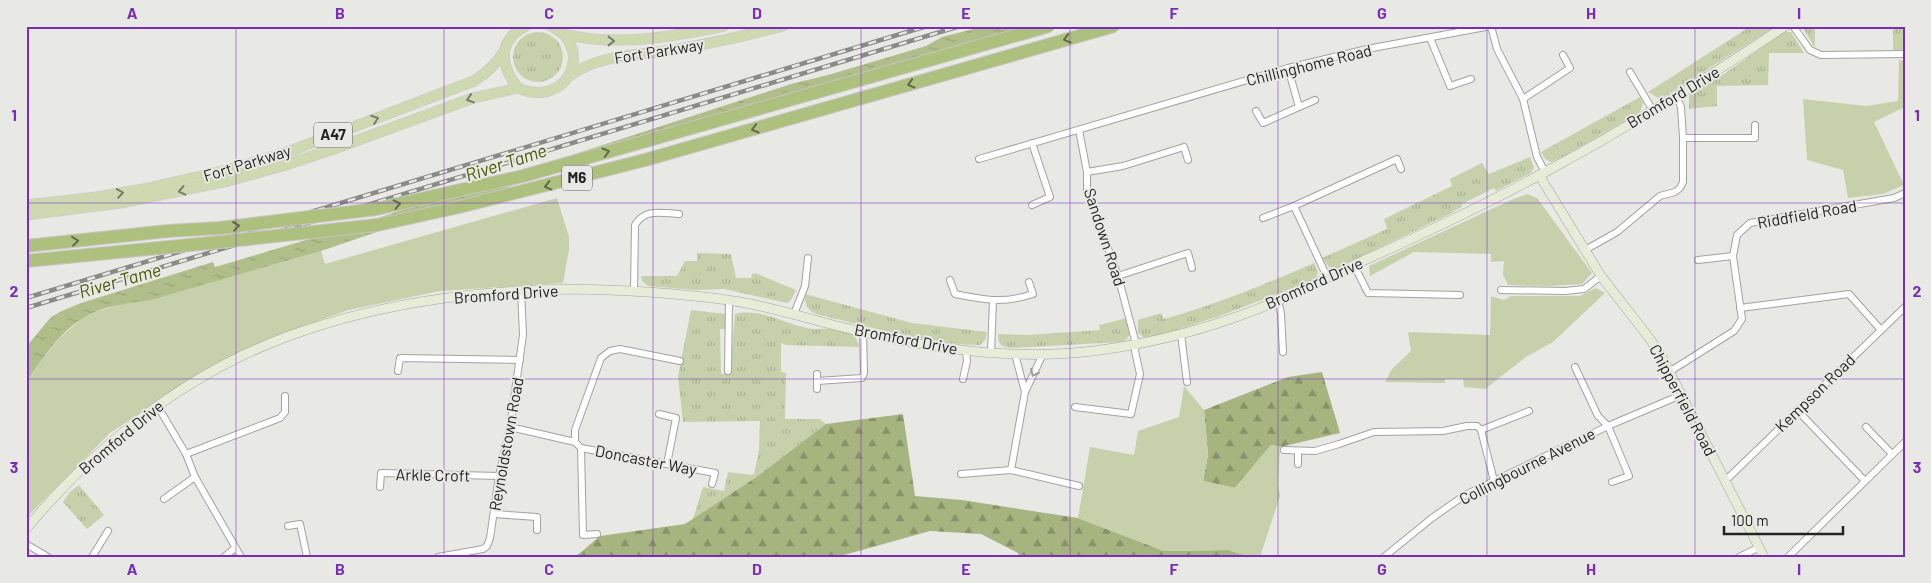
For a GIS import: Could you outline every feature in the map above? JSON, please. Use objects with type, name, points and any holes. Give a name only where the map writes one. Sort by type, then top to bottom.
[{"type":"highway","name":"M6","points":[[26,246],[168,231],[220,228],[376,209],[523,176],[1049,26]]},
{"type":"highway","name":"M6","points":[[26,261],[368,226],[423,215],[529,191],[644,160],[1114,26]]},
{"type":"main road","name":"Fort Parkway","points":[[26,205],[144,189],[227,170],[285,153],[456,89],[484,75],[498,61],[508,42],[526,26]]},
{"type":"main road","name":"Fort Parkway","points":[[558,30],[588,40],[639,40],[724,26]]},
{"type":"main road","name":"Fort Parkway","points":[[568,76],[600,60],[676,50],[782,26]]},
{"type":"main road","name":"Fort Parkway","points":[[26,215],[120,203],[164,195],[286,165],[473,98],[518,88],[534,93],[545,93],[560,86],[572,68],[573,56],[569,42],[558,30]]},
{"type":"main road","points":[[505,50],[505,68],[518,88]]},
{"type":"street","name":"Chillinghome Road","points":[[979,159],[1288,68],[1367,49],[1491,26],[1497,49],[1523,99],[1542,174]]},
{"type":"street","name":"Bromford Drive","points":[[26,530],[45,506],[94,456],[157,405],[218,368],[249,352],[302,332],[354,316],[438,299],[522,290],[634,291],[748,303],[919,344],[1015,354],[1090,351],[1136,344],[1181,334],[1235,318],[1354,265],[1503,194],[1542,174],[1676,95],[1785,26]]},
{"type":"street","points":[[1793,26],[1810,50],[1821,55],[1905,54]]},
{"type":"street","points":[[1430,38],[1450,86],[1471,79]]},
{"type":"street","points":[[1523,99],[1570,68],[1563,55]]},
{"type":"street","points":[[1288,68],[1299,106]]},
{"type":"street","points":[[1630,72],[1652,109]]},
{"type":"street","points":[[1585,250],[1617,232],[1660,196],[1675,192],[1680,188],[1683,182],[1683,138],[1681,107],[1676,95]]},
{"type":"street","points":[[1256,111],[1263,123],[1316,100]]},
{"type":"street","points":[[1683,138],[1755,138],[1755,125]]},
{"type":"street","name":"Sandown Road","points":[[1075,407],[1131,414],[1140,374],[1135,350],[1136,344],[1118,276],[1087,190],[1088,172],[1079,130]]},
{"type":"street","points":[[1032,143],[1050,197],[1032,204]]},
{"type":"street","points":[[1088,172],[1123,166],[1184,147],[1188,160]]},
{"type":"street","points":[[1263,218],[1294,206],[1397,159],[1401,169]]},
{"type":"street","name":"Chipperfield Road","points":[[1542,174],[1601,276],[1650,339],[1726,480],[1764,557]]},
{"type":"street","name":"Riddfield Road","points":[[1669,372],[1734,331],[1742,319],[1733,256],[1737,235],[1750,224],[1894,198],[1905,193]]},
{"type":"street","points":[[1294,206],[1328,277]]},
{"type":"street","points":[[634,291],[635,226],[639,218],[648,213],[679,214]]},
{"type":"street","points":[[1118,276],[1188,254],[1192,268]]},
{"type":"street","points":[[1698,260],[1733,256]]},
{"type":"street","points":[[794,314],[805,286],[808,258]]},
{"type":"street","points":[[1354,265],[1368,294],[1460,295]]},
{"type":"street","points":[[1501,290],[1565,292],[1584,289],[1601,276]]},
{"type":"street","points":[[950,280],[955,294],[993,301],[1016,300],[1033,294],[1029,282]]},
{"type":"street","name":"Reynoldstown Road","points":[[438,557],[483,549],[487,546],[490,538],[520,360],[523,335],[522,290]]},
{"type":"street","points":[[1740,308],[1849,294],[1881,330]]},
{"type":"street","points":[[1278,299],[1284,352]]},
{"type":"street","points":[[728,371],[729,301]]},
{"type":"street","points":[[990,352],[993,301]]},
{"type":"street","name":"Kempson Road","points":[[1726,480],[1905,307]]},
{"type":"street","points":[[817,389],[817,377],[862,378],[864,373],[863,332]]},
{"type":"street","points":[[1181,334],[1187,382]]},
{"type":"street","points":[[575,442],[575,430],[601,358],[610,351],[620,349],[680,361]]},
{"type":"street","points":[[963,379],[966,350]]},
{"type":"street","points":[[1015,354],[1025,392]]},
{"type":"street","points":[[1011,470],[1025,392],[1043,354]]},
{"type":"street","points":[[398,372],[400,358],[520,360]]},
{"type":"street","points":[[1575,367],[1598,416],[1608,426],[1630,476],[1612,482]]},
{"type":"street","name":"Collingbourne Avenue","points":[[1384,557],[1432,518],[1465,495],[1608,426],[1681,395]]},
{"type":"street","points":[[186,454],[280,418],[285,412],[286,396]]},
{"type":"street","points":[[157,405],[186,454],[195,477],[214,507],[241,557]]},
{"type":"street","points":[[1797,410],[1865,480]]},
{"type":"street","points":[[1481,430],[1529,411]]},
{"type":"street","points":[[659,414],[676,418],[667,464]]},
{"type":"street","points":[[1284,450],[1323,449],[1374,432],[1443,431],[1477,426],[1481,430],[1494,481]]},
{"type":"street","name":"Doncaster Way","points":[[510,427],[575,442],[581,448],[715,473],[712,484]]},
{"type":"street","points":[[1866,427],[1892,454]]},
{"type":"street","points":[[1788,557],[1905,442]]},
{"type":"street","points":[[581,448],[583,535],[597,534]]},
{"type":"street","points":[[1298,451],[1298,464]]},
{"type":"street","points":[[961,474],[1011,470],[1079,486]]},
{"type":"street","name":"Arkle Croft","points":[[380,487],[381,473],[499,476]]},
{"type":"street","points":[[164,499],[195,477]]},
{"type":"street","points":[[494,514],[537,517],[537,530]]},
{"type":"street","points":[[288,526],[300,524],[307,557]]},
{"type":"street","points":[[92,557],[108,531]]},
{"type":"street","points":[[26,544],[48,557]]},
{"type":"street","points":[[1739,557],[1760,547]]},
{"type":"street","points":[[224,557],[235,548]]},
{"type":"green space","points":[[1751,26],[1776,26],[1662,98],[1658,98],[1648,92]]},
{"type":"green space","points":[[1802,26],[1815,26],[1815,48]]},
{"type":"green space","points":[[1893,26],[1905,26],[1905,50],[1893,50]]},
{"type":"green space","points":[[533,32],[543,32],[556,39],[563,52],[563,62],[556,75],[543,82],[533,82],[524,78],[517,71],[513,62],[513,52],[517,43],[524,36]]},
{"type":"green space","points":[[1784,32],[1791,32],[1804,53],[1769,53],[1768,85],[1717,86],[1717,106],[1689,109],[1689,96],[1692,90],[1724,74]]},
{"type":"green space","points":[[1899,60],[1905,61],[1905,107],[1874,122],[1904,185],[1883,194],[1848,198],[1843,170],[1807,160],[1803,99],[1866,106],[1898,101]]},
{"type":"green space","points":[[1640,97],[1643,103],[1640,112],[1562,157],[1551,162],[1545,159],[1541,152]]},
{"type":"green space","points":[[1530,157],[1534,167],[1531,173],[1496,191],[1494,188],[1462,204],[1462,207],[1454,212],[1335,269],[1329,267],[1322,258],[1387,229],[1384,219],[1452,186],[1450,179],[1482,163],[1489,174]]},
{"type":"green space","points":[[1527,194],[1537,198],[1592,273],[1582,284],[1550,286],[1508,285],[1503,275],[1504,261],[1491,262],[1491,254],[1414,252],[1370,276],[1369,266]]},
{"type":"green space","points":[[557,198],[569,237],[569,250],[563,283],[440,291],[349,310],[300,327],[213,365],[110,433],[26,518],[26,383],[42,359],[60,338],[82,318],[122,304],[148,301],[321,251],[325,264]]},
{"type":"green space","points":[[697,253],[731,254],[736,278],[751,278],[752,274],[755,273],[796,290],[791,300],[787,303],[724,289],[695,290],[648,286],[642,281],[641,276],[677,276],[685,261],[697,261]]},
{"type":"green space","points":[[1314,263],[1318,272],[1316,278],[1311,281],[1217,317],[1151,338],[1145,338],[1138,333],[1138,320],[1161,313],[1164,319],[1221,301]]},
{"type":"green space","points":[[1596,288],[1605,293],[1553,342],[1526,357],[1485,389],[1464,387],[1463,379],[1445,379],[1445,383],[1385,382],[1392,369],[1411,351],[1408,332],[1490,335],[1491,296],[1504,300],[1511,296],[1580,296]]},
{"type":"green space","points":[[805,294],[912,323],[987,332],[985,340],[980,345],[940,342],[898,334],[816,314],[807,306]]},
{"type":"green space","points":[[691,310],[725,314],[725,329],[720,329],[721,374],[730,373],[735,314],[763,314],[807,328],[833,329],[854,333],[859,347],[786,345],[781,343],[781,372],[786,373],[785,419],[820,419],[826,424],[755,478],[693,519],[703,487],[724,491],[728,472],[754,474],[759,450],[760,421],[683,422],[678,376]]},
{"type":"green space","points":[[1127,318],[1130,334],[1126,340],[1121,342],[1009,348],[1002,346],[999,342],[998,334],[1029,335],[1100,330],[1099,325]]},
{"type":"green space","points":[[1322,372],[1340,433],[1280,447],[1271,445],[1235,488],[1203,481],[1208,455],[1204,410],[1288,377]]},
{"type":"green space","points":[[1184,386],[1204,410],[1208,455],[1203,481],[1235,488],[1271,445],[1280,447],[1278,484],[1280,496],[1260,557],[1251,557],[1228,550],[1164,551],[1078,518],[1090,447],[1134,455],[1138,431],[1179,417]]},
{"type":"green space","points":[[903,414],[915,496],[962,500],[1078,518],[1164,551],[1228,550],[1251,557],[1019,557],[1018,553],[981,534],[930,531],[837,557],[573,557],[600,536],[685,524],[755,478],[826,424]]},
{"type":"green space","points":[[79,485],[104,515],[87,529],[63,502],[70,492]]},
{"type":"water","points":[[985,26],[1038,26],[523,182],[321,251],[148,301],[101,310],[84,317],[74,324],[47,352],[26,383],[26,347],[51,317],[81,303],[213,262],[215,267],[353,226],[791,84],[926,46],[942,37]]},
{"type":"railway","points":[[26,298],[927,26]]},
{"type":"railway","points":[[26,308],[960,26]]},
{"type":"water label","name":"River Tame","points":[[506,163]]},
{"type":"water label","name":"River Tame","points":[[120,281]]}]
